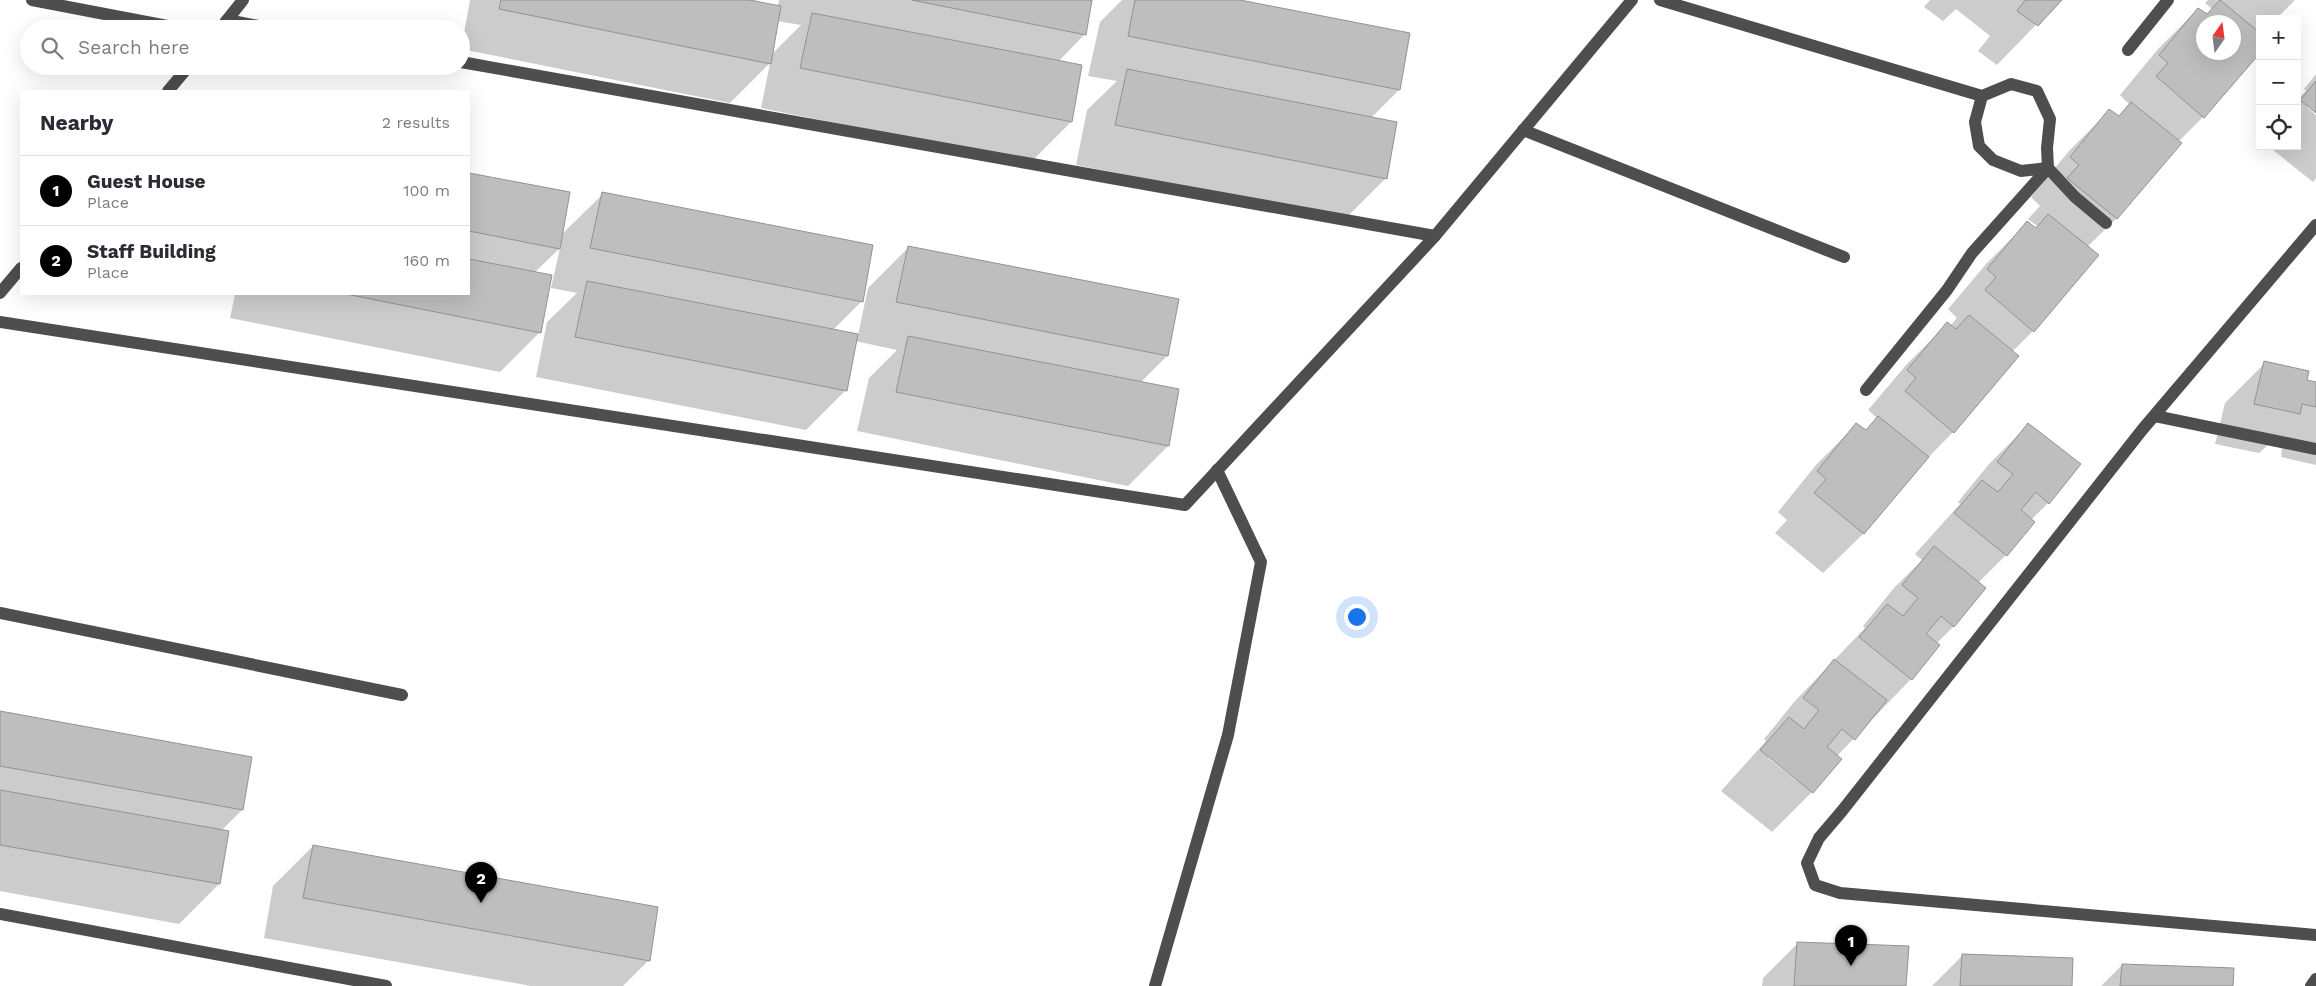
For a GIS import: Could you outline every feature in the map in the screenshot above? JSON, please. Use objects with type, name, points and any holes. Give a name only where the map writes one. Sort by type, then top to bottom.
[{"type":"street","points":[[32,0],[136,20]]},
{"type":"street","points":[[226,20],[243,0]]},
{"type":"street","points":[[0,322],[1185,505],[1435,236],[1632,0]]},
{"type":"street","points":[[1660,0],[1982,96],[2011,84],[2037,92],[2050,119],[2047,148],[2048,168],[2075,197],[2106,223]]},
{"type":"street","points":[[2128,50],[2160,3]]},
{"type":"street","points":[[470,64],[1435,236]]},
{"type":"street","points":[[169,90],[181,75]]},
{"type":"street","points":[[1982,96],[1975,122],[1979,146],[1993,160],[2021,171],[2048,168]]},
{"type":"street","points":[[1523,130],[1844,257]]},
{"type":"street","points":[[1866,390],[1947,290],[1972,253],[2048,168]]},
{"type":"street","points":[[2316,225],[2155,416],[1819,838],[1807,863],[1815,885],[1840,893],[2316,935]]},
{"type":"street","points":[[0,294],[20,269]]},
{"type":"street","points":[[2155,416],[2316,449]]},
{"type":"street","points":[[1155,986],[1228,735],[1261,562],[1217,470]]},
{"type":"street","points":[[0,613],[402,695]]},
{"type":"street","points":[[0,914],[386,986]]},
{"type":"street","points":[[2311,986],[2316,980]]},
{"type":"building","points":[[501,0],[749,0],[781,6],[771,64],[499,9]]},
{"type":"building","points":[[912,0],[1092,0],[1086,35]]},
{"type":"building","points":[[1135,0],[1240,0],[1410,33],[1400,90],[1128,36]]},
{"type":"building","points":[[2025,0],[2062,0],[2038,26],[2017,11]]},
{"type":"building","points":[[2220,0],[2238,15],[2196,15],[2196,60],[2241,60],[2241,17],[2256,30],[2256,58],[2204,118],[2156,76],[2168,63],[2159,55],[2198,8],[2207,14]]},
{"type":"building","points":[[812,13],[1082,65],[1072,122],[800,68]]},
{"type":"building","points":[[1127,69],[1397,122],[1387,179],[1115,125]]},
{"type":"building","points":[[2316,81],[2316,113],[2301,99]]},
{"type":"building","points":[[2131,102],[2182,143],[2117,219],[2067,178],[2079,165],[2070,157],[2109,109],[2119,116]]},
{"type":"building","points":[[470,173],[570,192],[560,249],[470,231]]},
{"type":"building","points":[[602,192],[873,245],[863,302],[590,248]]},
{"type":"building","points":[[2048,214],[2099,255],[2034,332],[1985,290],[1996,277],[1987,269],[2027,221],[2036,228]]},
{"type":"building","points":[[908,246],[1179,299],[1168,356],[896,302]]},
{"type":"building","points":[[470,259],[552,275],[541,333],[351,295],[470,295]]},
{"type":"building","points":[[587,281],[858,334],[847,391],[575,337]]},
{"type":"building","points":[[1969,315],[2019,356],[1954,433],[1905,391],[1916,378],[1907,370],[1947,322],[1956,329]]},
{"type":"building","points":[[908,336],[1179,389],[1169,446],[896,392]]},
{"type":"building","points":[[2264,361],[2309,371],[2307,380],[2316,382],[2316,407],[2302,404],[2300,414],[2254,404]]},
{"type":"building","points":[[1878,416],[1929,457],[1864,534],[1814,493],[1826,479],[1817,471],[1856,423],[1866,430]]},
{"type":"building","points":[[2028,423],[2081,464],[2049,504],[2036,492],[2021,510],[2035,522],[2007,556],[1954,513],[1982,480],[1998,492],[2013,474],[1997,462]]},
{"type":"building","points":[[1934,546],[1986,588],[1954,627],[1941,616],[1926,634],[1940,645],[1912,680],[1859,637],[1887,604],[1903,616],[1918,598],[1902,585]]},
{"type":"building","points":[[1834,659],[1887,700],[1855,740],[1842,729],[1827,747],[1842,759],[1813,793],[1760,750],[1789,717],[1804,729],[1819,710],[1803,698]]},
{"type":"building","points":[[0,711],[252,757],[243,810],[0,766]]},
{"type":"building","points":[[0,790],[229,831],[220,884],[0,845]]},
{"type":"building","points":[[313,845],[658,907],[650,961],[303,898]]},
{"type":"building","points":[[1797,942],[1909,946],[1906,986],[1794,986]]},
{"type":"building","points":[[1962,954],[2073,958],[2072,986],[1960,986]]},
{"type":"building","points":[[2122,964],[2234,968],[2233,986],[2120,986]]},
{"type":"place","name":"Staff Building","points":[[481,903]]},
{"type":"place","name":"Guest House","points":[[1851,966]]}]
